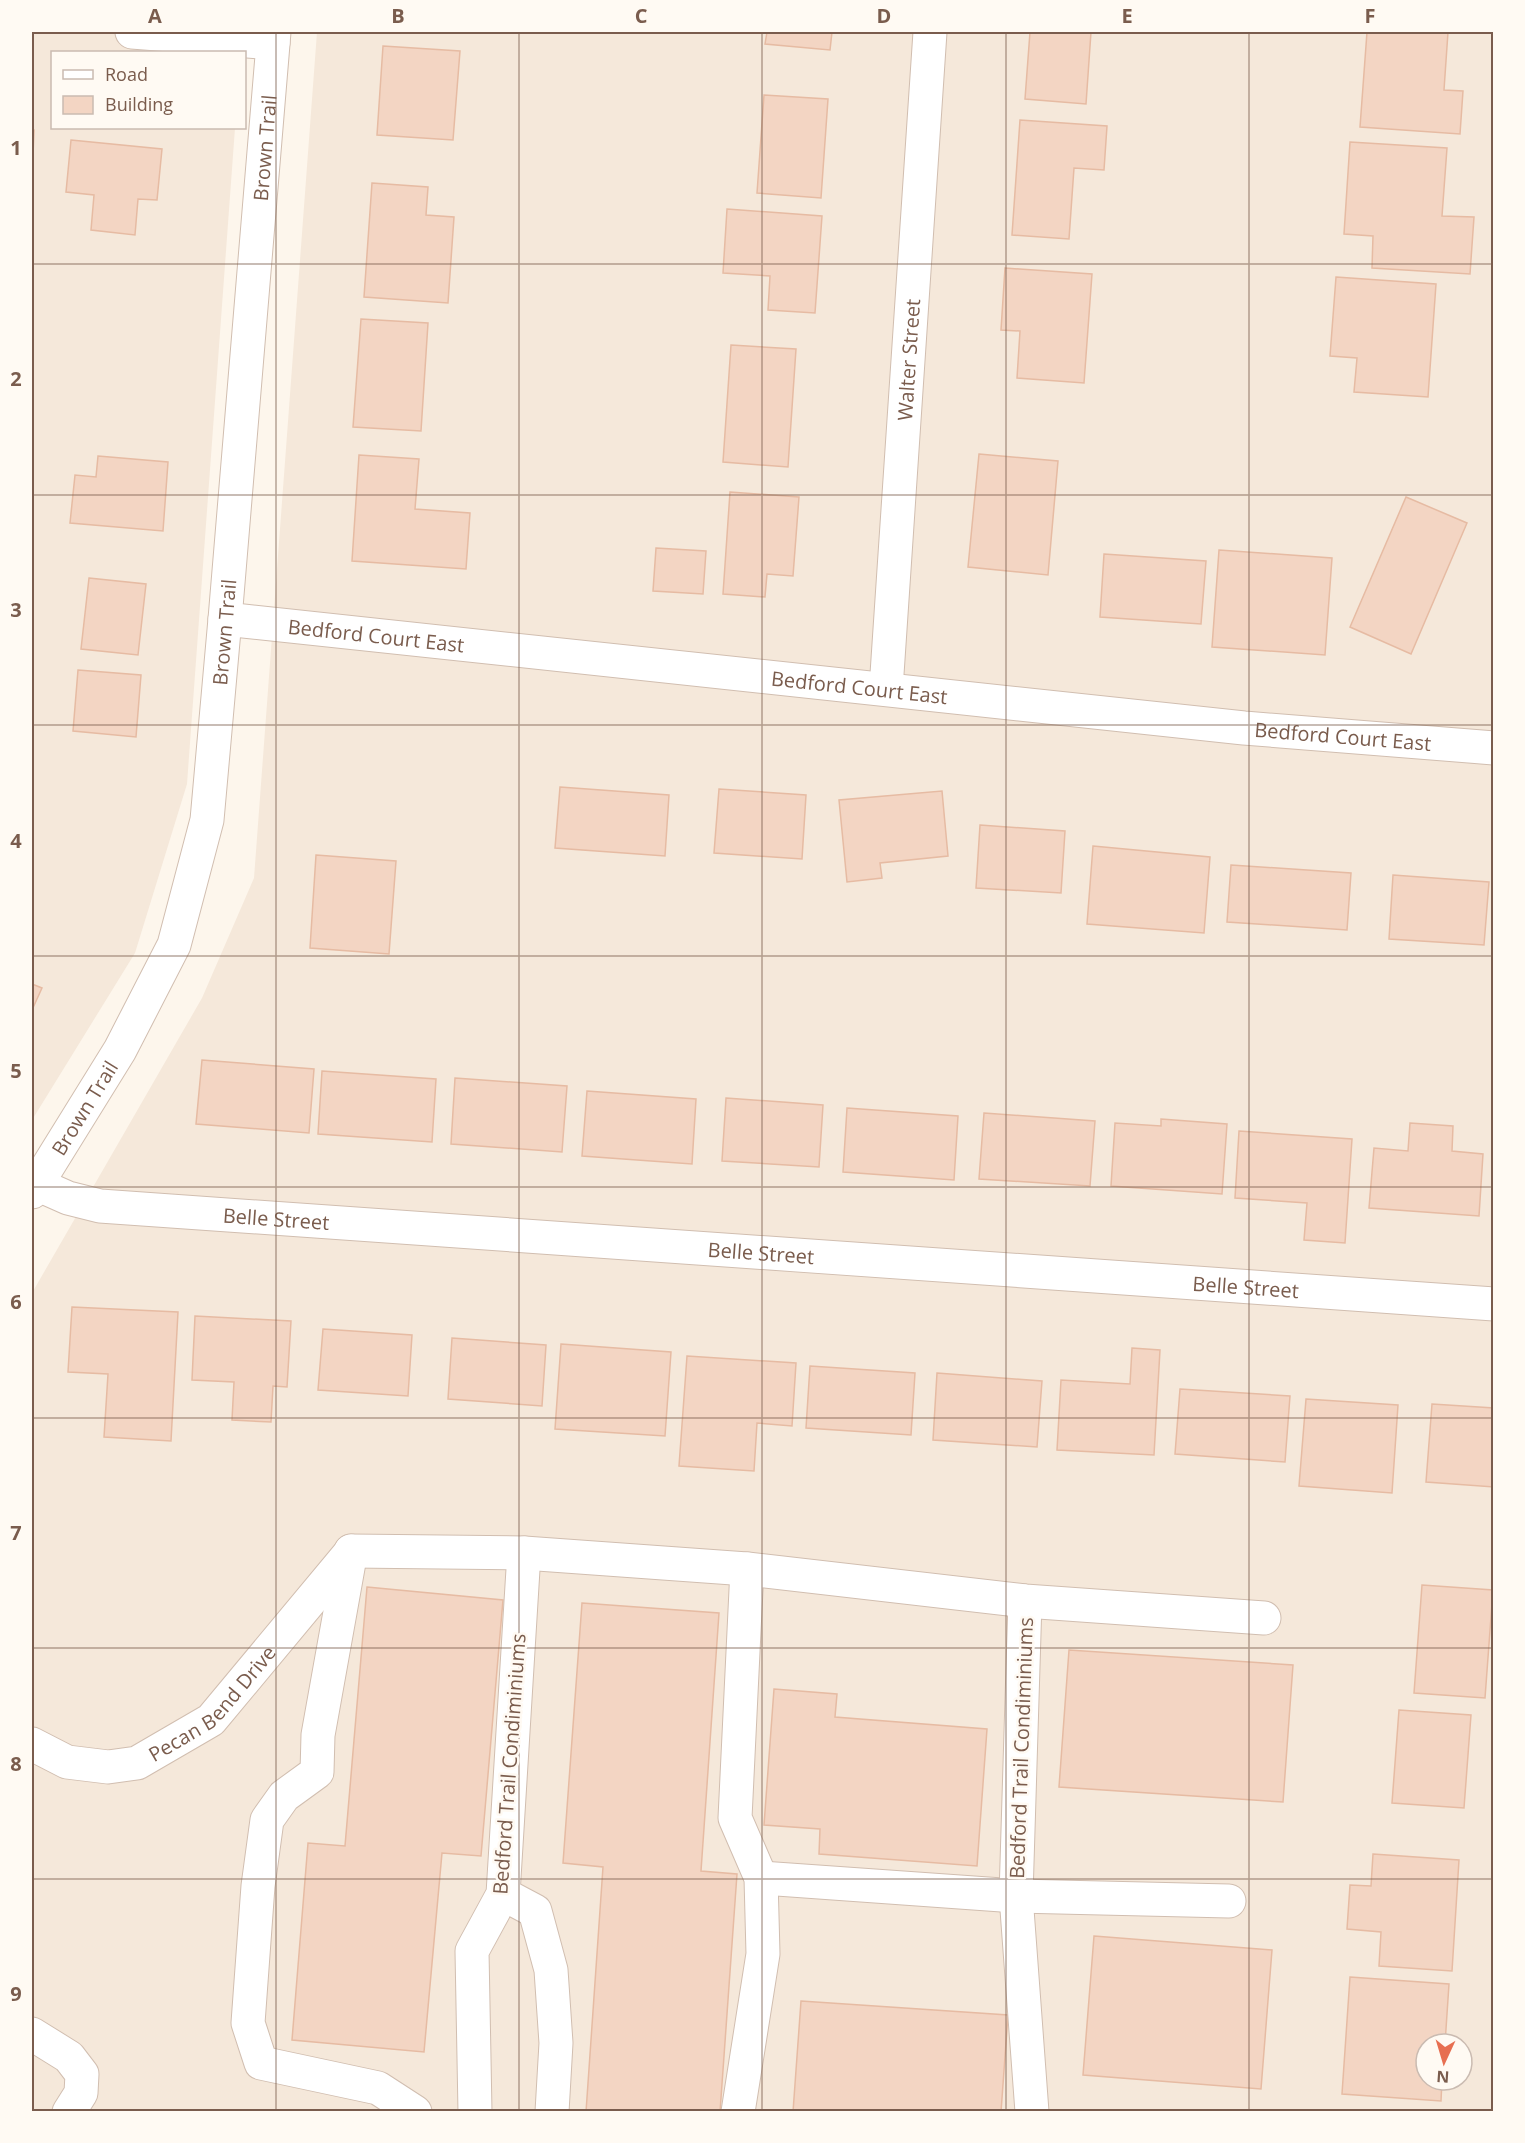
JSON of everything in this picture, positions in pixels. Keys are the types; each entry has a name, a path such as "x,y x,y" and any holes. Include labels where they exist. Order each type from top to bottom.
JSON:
{"street":[{"path":"132,32 273,37"},
{"name":"Walter Street","path":"886,689 930,32"},
{"name":"Brown Trail","path":"33,1186 120,1050 174,945 207,820 273,37"},
{"name":"Bedford Court East","path":"225,620 1244,728 1494,748"},
{"name":"Belle Street","path":"33,1186 100,1206 1494,1304"},
{"path":"351,1551 318,1735 317,1772 284,1796 267,1820 258,1886 248,2023 261,2063 415,2112"},
{"name":"Bedford Trail Condiminiums","path":"351,1551 524,1553 747,1569 1025,1600 1264,1618"},
{"name":"Pecan Bend Drive","path":"32,1744 67,1762 108,1767 137,1763 211,1720 351,1551"},
{"name":"Bedford Trail Condiminiums","path":"475,2112 472,1951 503,1894 524,1553"},
{"path":"738,2112 764,1954 760,1878 735,1818 747,1569"},
{"name":"Bedford Trail Condiminiums","path":"1025,1600 1016,1896 1032,2112"},
{"name":"Bedford Trail Condiminiums","path":"760,1878 1016,1896 1229,1901"},
{"path":"503,1894 535,1911 552,1970 556,2043 552,2112"},
{"path":"32,2034 69,2058 82,2074 81,2093 69,2112"}],"shaded area":[{"path":"32,32 242,32 240,51 51,51 51,129 235,129 187,784 135,953 32,1120"},
{"path":"317,32 1493,32 1493,2111 32,2112 32,1293 202,998 254,878"}],"building":[{"path":"767,32 832,32 830,50 765,44"},
{"path":"1030,32 1091,32 1086,104 1025,99"},
{"path":"1367,32 1448,32 1444,90 1463,91 1460,134 1360,127"},
{"path":"383,46 460,51 453,140 377,135"},
{"path":"764,95 828,99 821,198 757,193"},
{"path":"1020,120 1107,126 1104,170 1074,168 1069,239 1012,235"},
{"path":"32,129 34,130 32,180"},
{"path":"71,140 162,149 157,200 138,199 135,235 91,230 94,195 66,192"},
{"path":"1350,142 1447,148 1442,216 1474,217 1470,274 1372,268 1373,236 1344,234"},
{"path":"372,183 428,187 426,215 454,217 448,303 364,297"},
{"path":"727,209 822,216 815,313 768,310 770,276 723,273"},
{"path":"1005,268 1092,274 1084,383 1017,378 1020,331 1001,330"},
{"path":"1336,277 1436,284 1428,397 1354,392 1357,358 1330,356"},
{"path":"361,319 428,323 421,431 353,427"},
{"path":"731,345 796,349 788,467 723,462"},
{"path":"979,454 1058,461 1048,575 968,567"},
{"path":"359,455 419,459 415,509 470,513 466,569 352,561"},
{"path":"98,456 168,462 163,531 70,523 75,475 96,477"},
{"path":"730,492 799,497 793,576 767,574 765,597 723,594"},
{"path":"1406,497 1467,523 1411,654 1350,627"},
{"path":"656,548 706,551 703,594 653,591"},
{"path":"1219,550 1332,558 1325,655 1212,647"},
{"path":"1104,554 1206,561 1201,624 1100,617"},
{"path":"89,578 146,584 138,655 81,649"},
{"path":"78,670 141,675 136,737 73,731"},
{"path":"560,787 669,795 665,856 555,848"},
{"path":"719,789 806,795 802,859 714,853"},
{"path":"942,791 948,856 880,863 882,878 847,882 839,800"},
{"path":"980,825 1065,831 1061,893 976,888"},
{"path":"1093,846 1210,857 1204,933 1087,924"},
{"path":"316,855 396,861 389,954 310,948"},
{"path":"1231,865 1351,873 1347,930 1227,922"},
{"path":"1393,875 1489,882 1484,945 1389,939"},
{"path":"32,984 42,988 32,1010"},
{"path":"202,1060 314,1069 309,1133 196,1124"},
{"path":"322,1071 436,1079 432,1142 318,1134"},
{"path":"455,1078 567,1086 562,1152 451,1144"},
{"path":"587,1091 696,1099 692,1164 582,1156"},
{"path":"726,1098 823,1105 819,1167 722,1161"},
{"path":"847,1108 958,1116 954,1180 843,1172"},
{"path":"984,1113 1095,1121 1090,1186 979,1179"},
{"path":"1161,1119 1227,1124 1222,1194 1111,1186 1115,1123 1161,1126"},
{"path":"1410,1123 1453,1126 1452,1151 1483,1154 1479,1216 1369,1208 1374,1148 1408,1151"},
{"path":"1239,1131 1352,1139 1345,1243 1304,1240 1307,1203 1235,1198"},
{"path":"72,1307 178,1312 171,1441 104,1437 108,1374 68,1372"},
{"path":"195,1316 291,1321 287,1387 273,1386 271,1422 232,1420 234,1382 192,1380"},
{"path":"323,1329 412,1335 408,1396 318,1390"},
{"path":"452,1338 546,1345 542,1406 448,1399"},
{"path":"561,1344 671,1352 665,1436 555,1429"},
{"path":"1132,1348 1160,1350 1154,1455 1057,1450 1061,1380 1130,1384"},
{"path":"687,1356 796,1363 792,1426 757,1423 754,1471 679,1466"},
{"path":"810,1366 915,1373 911,1435 806,1428"},
{"path":"937,1373 1042,1381 1037,1447 933,1440"},
{"path":"1180,1389 1290,1396 1285,1462 1175,1454"},
{"path":"1306,1399 1398,1405 1392,1493 1299,1486"},
{"path":"1432,1404 1494,1408 1494,1487 1426,1482"},
{"path":"1422,1585 1493,1590 1485,1698 1414,1693"},
{"path":"367,1587 503,1600 481,1856 442,1853 424,2052 292,2040 308,1843 345,1846"},
{"path":"582,1603 719,1613 701,1871 737,1874 720,2112 586,2112 603,1867 563,1863"},
{"path":"1069,1650 1293,1665 1283,1802 1059,1787"},
{"path":"774,1689 837,1694 835,1717 987,1729 977,1866 819,1854 820,1829 764,1825"},
{"path":"1399,1710 1471,1715 1464,1808 1392,1803"},
{"path":"1373,1854 1459,1860 1452,1971 1379,1966 1381,1932 1347,1929 1350,1885 1371,1886"},
{"path":"1094,1936 1272,1950 1261,2089 1083,2075"},
{"path":"1350,1977 1449,1984 1446,2032 1414,2032 1414,2092 1441,2092 1441,2101 1342,2094"},
{"path":"801,2001 1008,2015 1001,2112 793,2112"}]}
